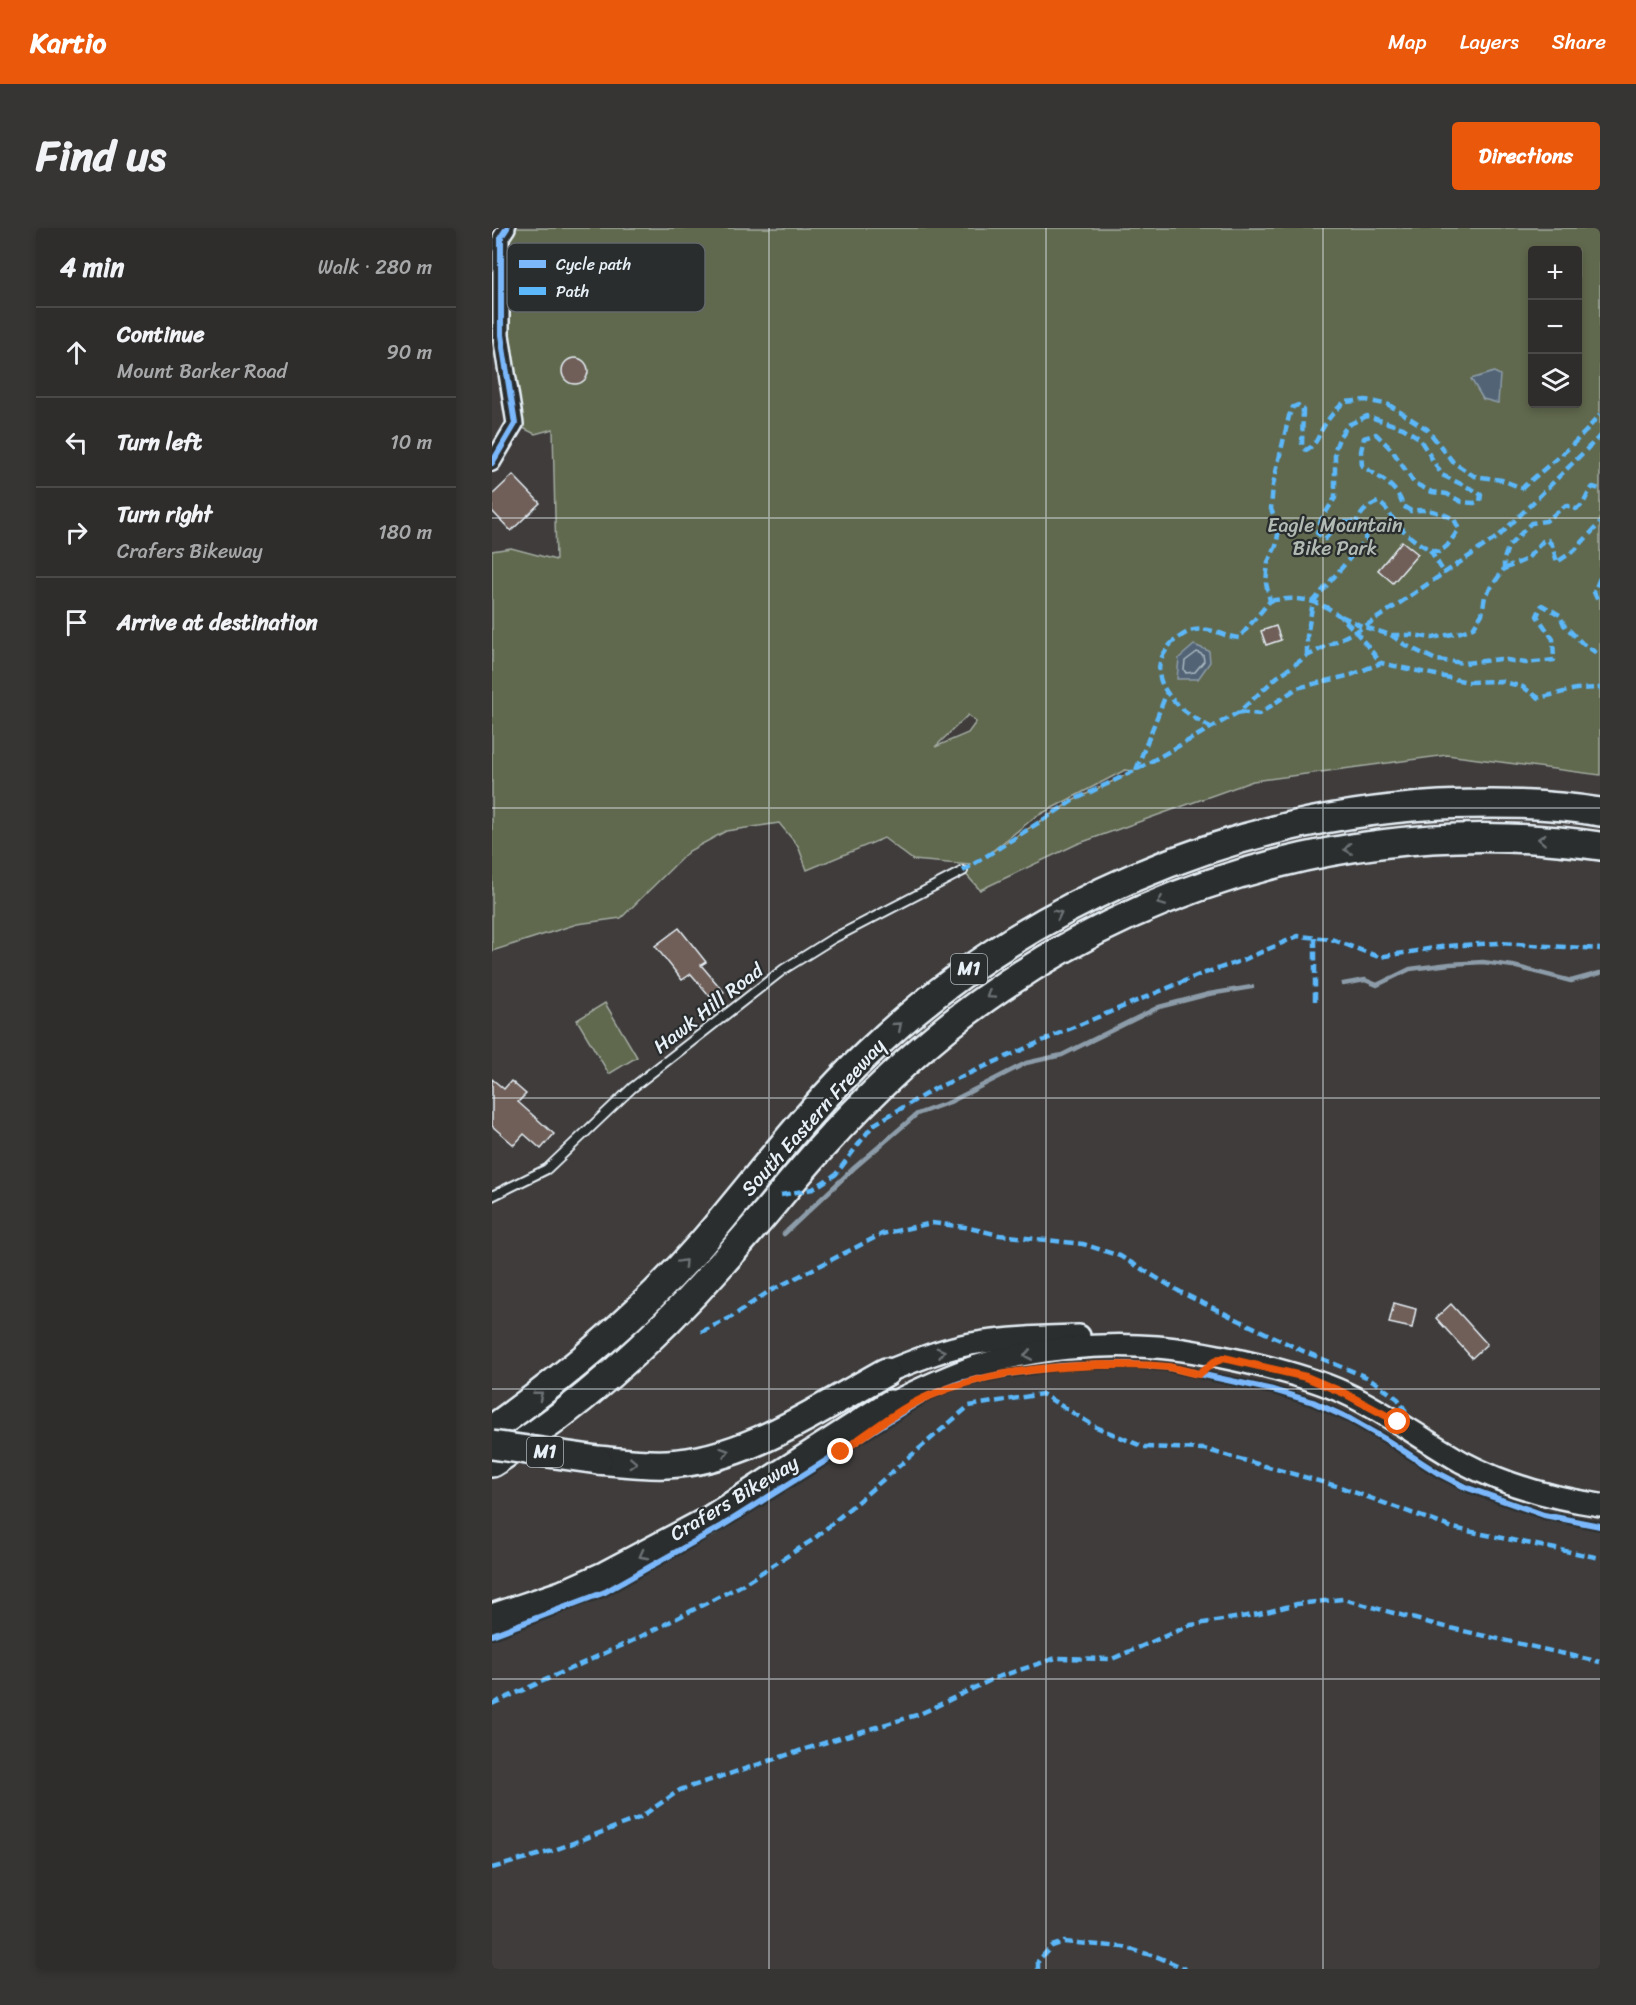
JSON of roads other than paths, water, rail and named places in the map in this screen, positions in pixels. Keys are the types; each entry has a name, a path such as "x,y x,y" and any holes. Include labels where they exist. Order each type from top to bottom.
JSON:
{"highway":[{"name":"South Eastern Freeway","path":"492,1429 538,1396 597,1348 650,1299 701,1244 796,1130 867,1053 922,1005 981,960 1045,921 1113,886 1183,857 1255,834 1328,817 1403,807 1479,803 1505,803 1600,812"},
{"name":"South Eastern Freeway","path":"492,1463 568,1408 616,1369 671,1318 723,1263 818,1151 925,1045 986,998 1048,957 1115,921 1184,892 1256,868 1329,851 1406,840 1480,836 1562,840 1600,846"},
{"name":"M1","path":"492,1445 598,1460 668,1464 704,1458 749,1444 774,1433 886,1372"},
{"path":"492,1617 570,1591 606,1575 708,1521 890,1404"}],"main road":[{"path":"886,1372 924,1357 969,1345 1025,1337 1117,1335 1212,1347 1256,1358 1289,1363 1330,1377 1368,1396 1460,1452 1494,1468 1528,1482 1600,1496"},
{"path":"890,1404 942,1379 1003,1359 1066,1348 1157,1347 1242,1361 1306,1377 1371,1407 1488,1474 1533,1491 1572,1501 1600,1505"}],"street":[{"path":"492,463 515,424 501,335 501,237 507,228"}],"lane":[{"name":"Hawk Hill Road","path":"492,1196 547,1169 632,1088 784,969 832,939 963,871"}],"water":[{"path":"1494,372 1500,375 1498,403 1483,399 1471,379"},
{"path":"1194,645 1209,651 1210,662 1198,679 1177,679 1179,658"}],"waterway":[{"path":"1343,984 1365,980 1377,985 1410,969 1483,962 1513,966 1571,981 1600,973"},
{"path":"784,1234 854,1168 917,1114 950,1102 1026,1063 1062,1055 1159,1007 1209,994 1252,987"}],"park label":[{"name":"Eagle Mountain Bike Park","path":"1335,536"}]}
